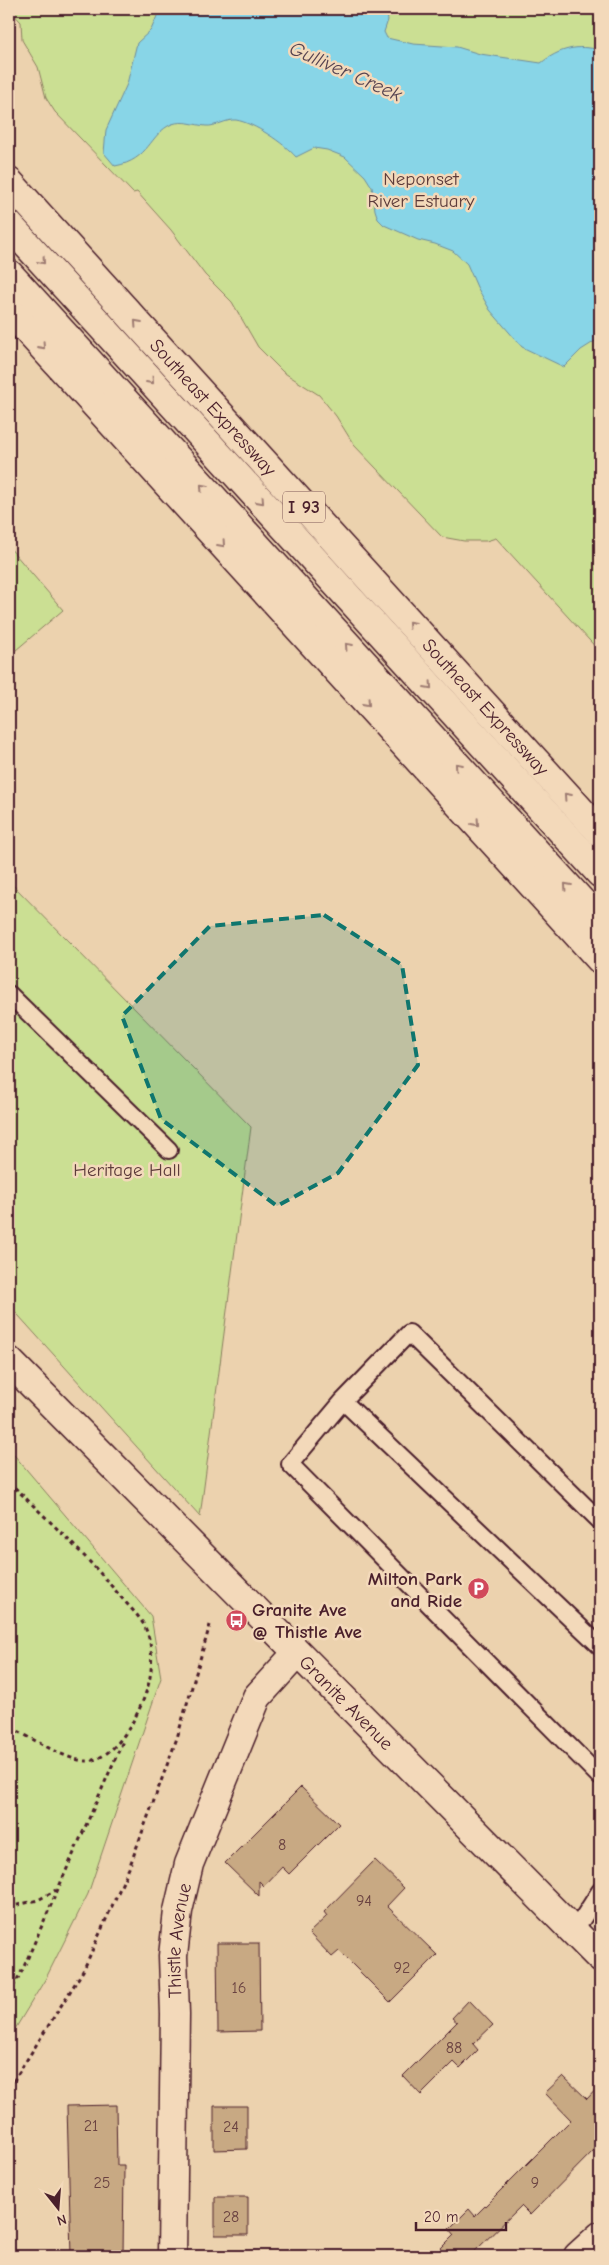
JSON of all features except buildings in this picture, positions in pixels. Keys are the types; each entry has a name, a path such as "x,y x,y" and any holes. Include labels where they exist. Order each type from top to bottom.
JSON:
{"main road":[{"name":"Southeast Expressway","path":"9,182 600,832"},
{"name":"I 93","path":"9,225 600,874"},
{"path":"9,274 600,922"},
{"path":"9,310 600,959"},
{"name":"Granite Avenue","path":"9,1361 574,1932 599,1955"},
{"name":"Thistle Avenue","path":"172,2256 175,2014 173,1956 178,1911 189,1864 257,1697 297,1653"},
{"path":"578,2256 600,2236"}],"lane":[{"path":"9,994 169,1150"},
{"path":"600,1520 409,1333 343,1401 290,1464 600,1777"},
{"path":"343,1401 600,1646"},
{"path":"574,1932 600,1891"}],"path":[{"path":"9,1482 96,1567 143,1624 151,1652 150,1677 146,1691 22,1970 9,1994"},
{"path":"9,2088 83,1971 129,1868 177,1738 210,1625"},
{"path":"9,1726 78,1761 97,1759 115,1747 125,1736"},
{"path":"9,1906 38,1900 57,1890"}],"highlighted area":[{"path":"324,915 402,965 418,1065 338,1173 277,1206 161,1119 122,1016 210,926"}],"green space":[{"name":"Neponset River Estuary","path":"9,9 600,9 600,652 496,538 486,541 464,541 442,537 354,445 336,416 319,395 283,372 258,347 232,302 205,275 171,230 137,192 133,193 55,112 46,98 38,67 22,40 21,22"},
{"path":"9,547 63,610 9,656"},
{"name":"Heritage Hall","path":"9,881 251,1127 200,1517 9,1305"},
{"path":"9,1449 151,1616 161,1678 88,1894 46,1978 9,2039"}],"water":[{"name":"Gulliver Creek","path":"160,9 386,9 388,20 384,32 387,38 413,44 457,47 480,54 541,63 555,54 569,49 592,48 600,50 600,338 581,350 564,367 522,347 490,310 467,264 453,251 418,240 384,225 378,219 372,187 365,176 345,157 327,150 314,148 296,157 268,134 243,122 236,120 206,126 181,122 164,128 142,153 135,158 127,163 115,166 104,153 106,130 127,84 137,43 151,30"}],"place":[{"name":"Milton Park and Ride","path":"478,1589"},
{"name":"Granite Ave @ Thistle Ave","path":"236,1620"}]}
